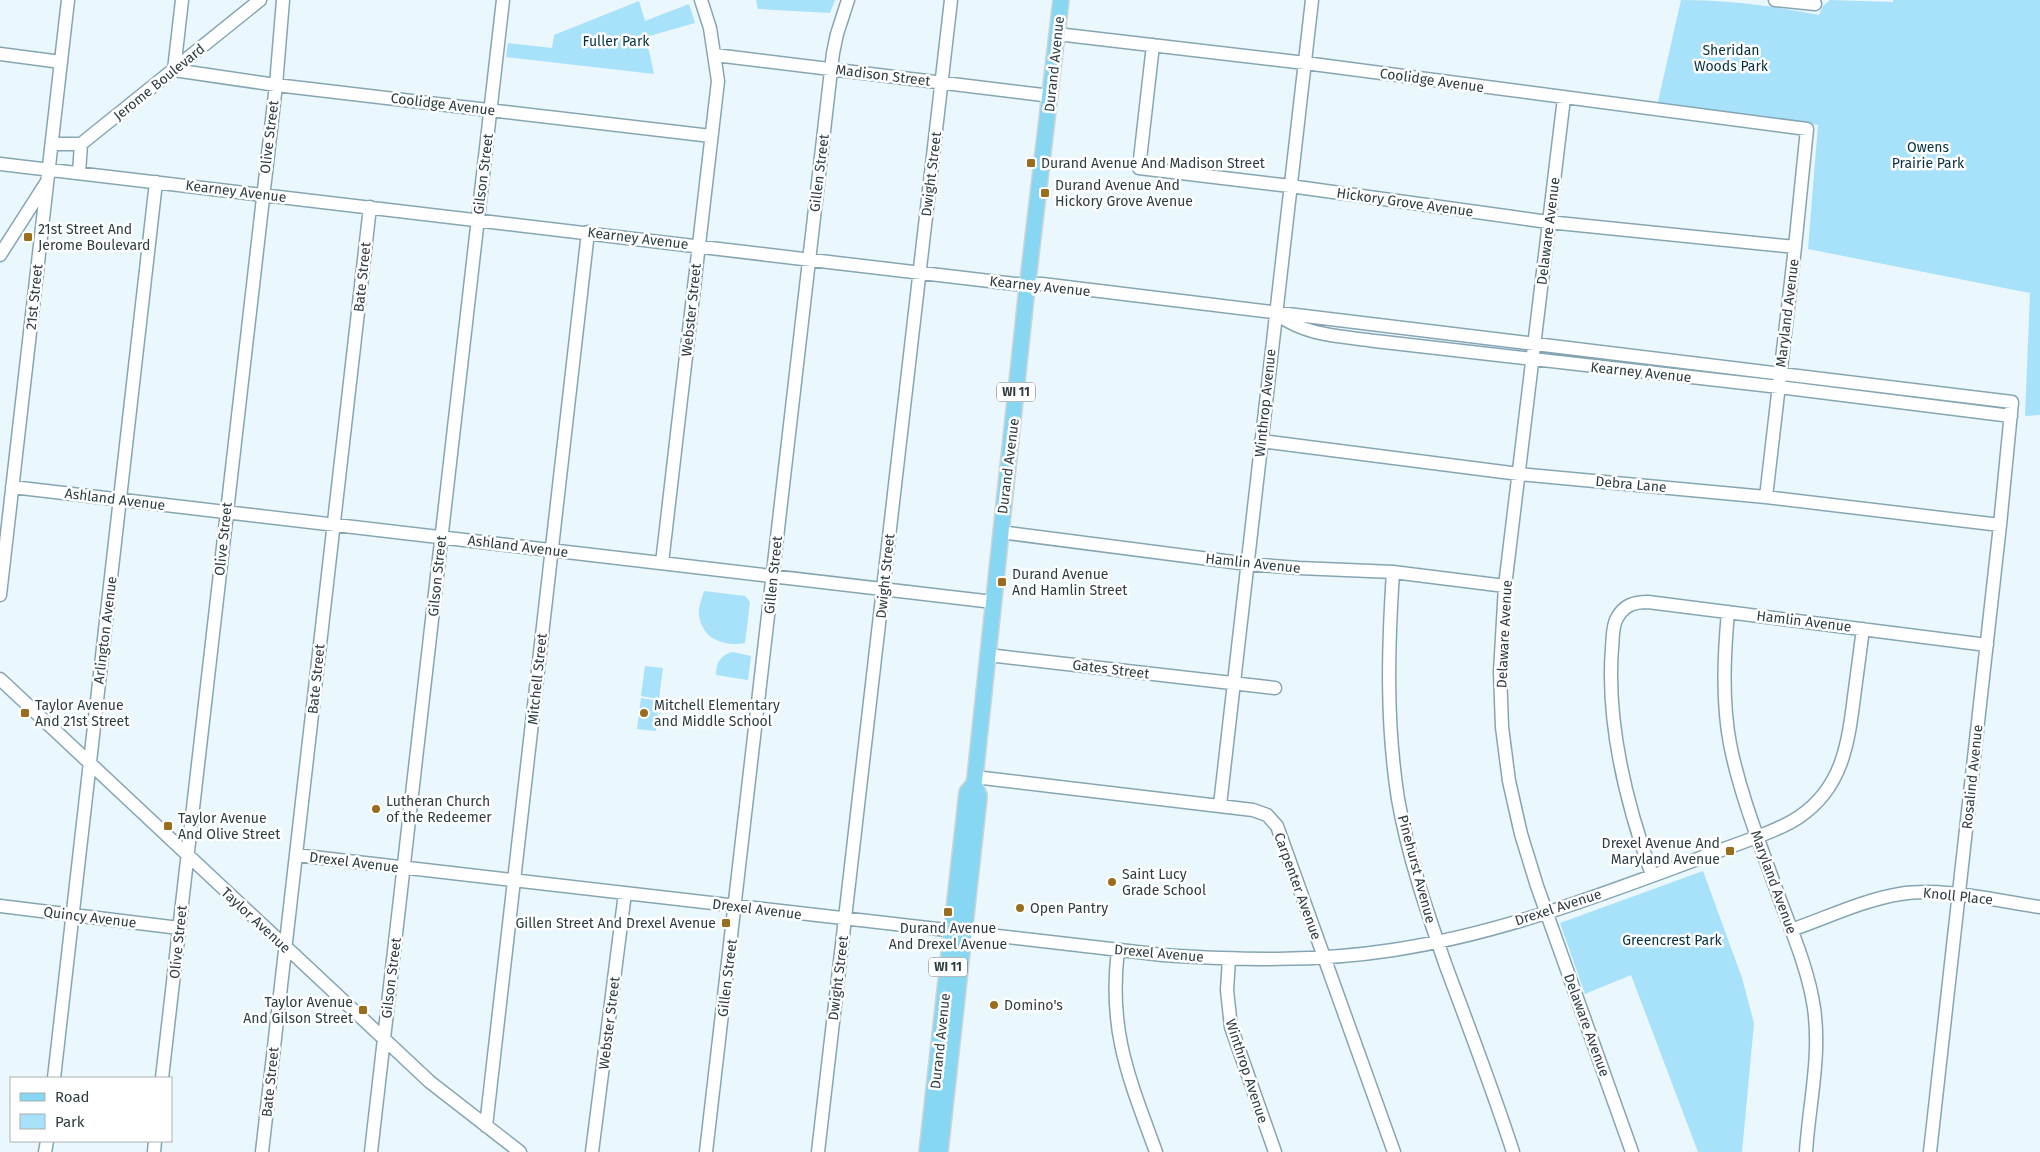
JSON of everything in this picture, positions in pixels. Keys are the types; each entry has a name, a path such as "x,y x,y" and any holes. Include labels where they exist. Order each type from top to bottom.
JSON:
{"main road":[{"name":"Durand Avenue","path":"927,1152 979,795 974,780 1000,532 1061,0"},
{"name":"Durand Avenue","path":"940,1152 958,932"}],"street":[{"name":"21st Street","path":"0,595 68,0"},
{"path":"174,70 182,0"},
{"name":"Jerome Boulevard","path":"81,144 260,0"},
{"name":"Olive Street","path":"162,1077 276,85 283,0"},
{"name":"Gilson Street","path":"370,1152 503,0"},
{"name":"Webster Street","path":"662,563 718,81 715,55 701,0"},
{"name":"Gillen Street","path":"706,1152 832,69 837,34 848,0"},
{"name":"Dwight Street","path":"818,1152 951,0"},
{"name":"Winthrop Avenue","path":"1220,806 1312,0"},
{"path":"1775,0 1815,4"},
{"name":"Coolidge Avenue","path":"1057,34 1305,63 1806,129"},
{"name":"Hickory Grove Avenue","path":"1154,45 1139,168 1290,186 1548,222 1795,246"},
{"path":"0,54 61,62"},
{"name":"Madison Street","path":"715,55 1050,96"},
{"name":"Coolidge Avenue","path":"174,70 276,85 712,136"},
{"name":"Delaware Avenue","path":"1564,98 1505,586 1500,672 1502,727 1509,781 1521,834 1546,912 1632,1152"},
{"name":"Maryland Avenue","path":"1766,497 1795,246 1806,129"},
{"path":"52,144 81,144 79,173"},
{"name":"Kearney Avenue","path":"0,164 48,175 79,173 919,271 1014,284 1042,284 2012,402"},
{"path":"0,255 48,175"},
{"name":"Arlington Avenue","path":"54,1077 156,182"},
{"name":"Bate Street","path":"262,1152 370,207"},
{"name":"Mitchell Street","path":"486,1126 588,232"},
{"name":"Kearney Avenue","path":"1276,313 1288,322 1308,332 2011,416"},
{"name":"Rosalind Avenue","path":"1930,1152 1987,645 2012,402"},
{"name":"Debra Lane","path":"1261,441 1519,474 1766,497 2000,525"},
{"name":"Ashland Avenue","path":"12,487 993,602"},
{"name":"Hamlin Avenue","path":"1000,532 1248,564 1393,572 1505,586"},
{"name":"Pinehurst Avenue","path":"1393,572 1388,672 1390,736 1398,800 1412,863 1437,942 1513,1152"},
{"name":"Hamlin Avenue","path":"1652,875 1630,810 1620,767 1614,722 1612,654 1615,621 1623,610 1637,602 1648,602 1987,645"},
{"name":"Maryland Avenue","path":"1728,612 1724,673 1730,743 1737,777 1810,988 1816,1028 1816,1069 1806,1152"},
{"name":"Drexel Avenue","path":"296,855 1118,950 1229,959 1324,958 1393,950 1468,935 1546,912 1781,828 1807,811 1822,796 1836,776 1844,758 1862,629"},
{"name":"Gates Street","path":"988,655 1274,688"},
{"name":"Taylor Avenue","path":"0,679 430,1082 520,1152"},
{"name":"Carpenter Avenue","path":"974,780 1260,811 1272,820 1277,826 1394,1152"},
{"name":"Knoll Place","path":"1791,930 1888,896 1920,892 1959,895 2040,907"},
{"name":"Webster Street","path":"592,1152 625,893"},
{"name":"Quincy Avenue","path":"0,906 179,928"},
{"path":"1118,950 1115,992 1118,1036 1127,1073 1156,1152"},
{"name":"Winthrop Avenue","path":"1229,959 1226,990 1231,1027 1275,1152"}],"green space":[{"path":"756,0 835,0 830,13 758,9"},
{"name":"Owens Prairie Park","path":"1681,0 1751,4 1819,15 1823,6 1830,0 1893,2 1893,0 2040,0 2040,415 2025,416 2030,293 1808,249 1818,125 1657,106"},
{"name":"Fuller Park","path":"639,1 645,21 689,4 695,23 646,37 654,74 506,57 508,43 552,48 554,35"},
{"path":"704,591 745,596 750,602 745,643 729,644 715,640 704,630 699,612"},
{"path":"733,652 751,656 748,680 716,675 717,667 722,657"},
{"path":"645,666 663,668 659,699 641,696"},
{"path":"641,698 659,701 656,731 637,729"},
{"name":"Greencrest Park","path":"1703,871 1742,978 1754,1023 1742,1152 1698,1152 1631,975 1585,994 1560,923"}],"place":[{"name":"Durand Avenue And Madison Street","path":"1031,163"},
{"name":"Durand Avenue And Hickory Grove Avenue","path":"1045,193"},
{"name":"21st Street And Jerome Boulevard","path":"28,237"},
{"name":"Durand Avenue And Hamlin Street","path":"1002,582"},
{"name":"Taylor Avenue And 21st Street","path":"25,713"},
{"name":"Mitchell Elementary and Middle School","path":"644,713"},
{"name":"Lutheran Church of the Redeemer","path":"376,809"},
{"name":"Taylor Avenue And Olive Street","path":"168,826"},
{"name":"Drexel Avenue And Maryland Avenue","path":"1730,851"},
{"name":"Saint Lucy Grade School","path":"1112,882"},
{"name":"Open Pantry","path":"1020,908"},
{"name":"Durand Avenue And Drexel Avenue","path":"948,912"},
{"name":"Gillen Street And Drexel Avenue","path":"726,923"},
{"name":"Domino's","path":"994,1005"},
{"name":"Taylor Avenue And Gilson Street","path":"363,1010"}],"park label":[{"name":"Sheridan Woods Park","path":"1731,58"}]}
